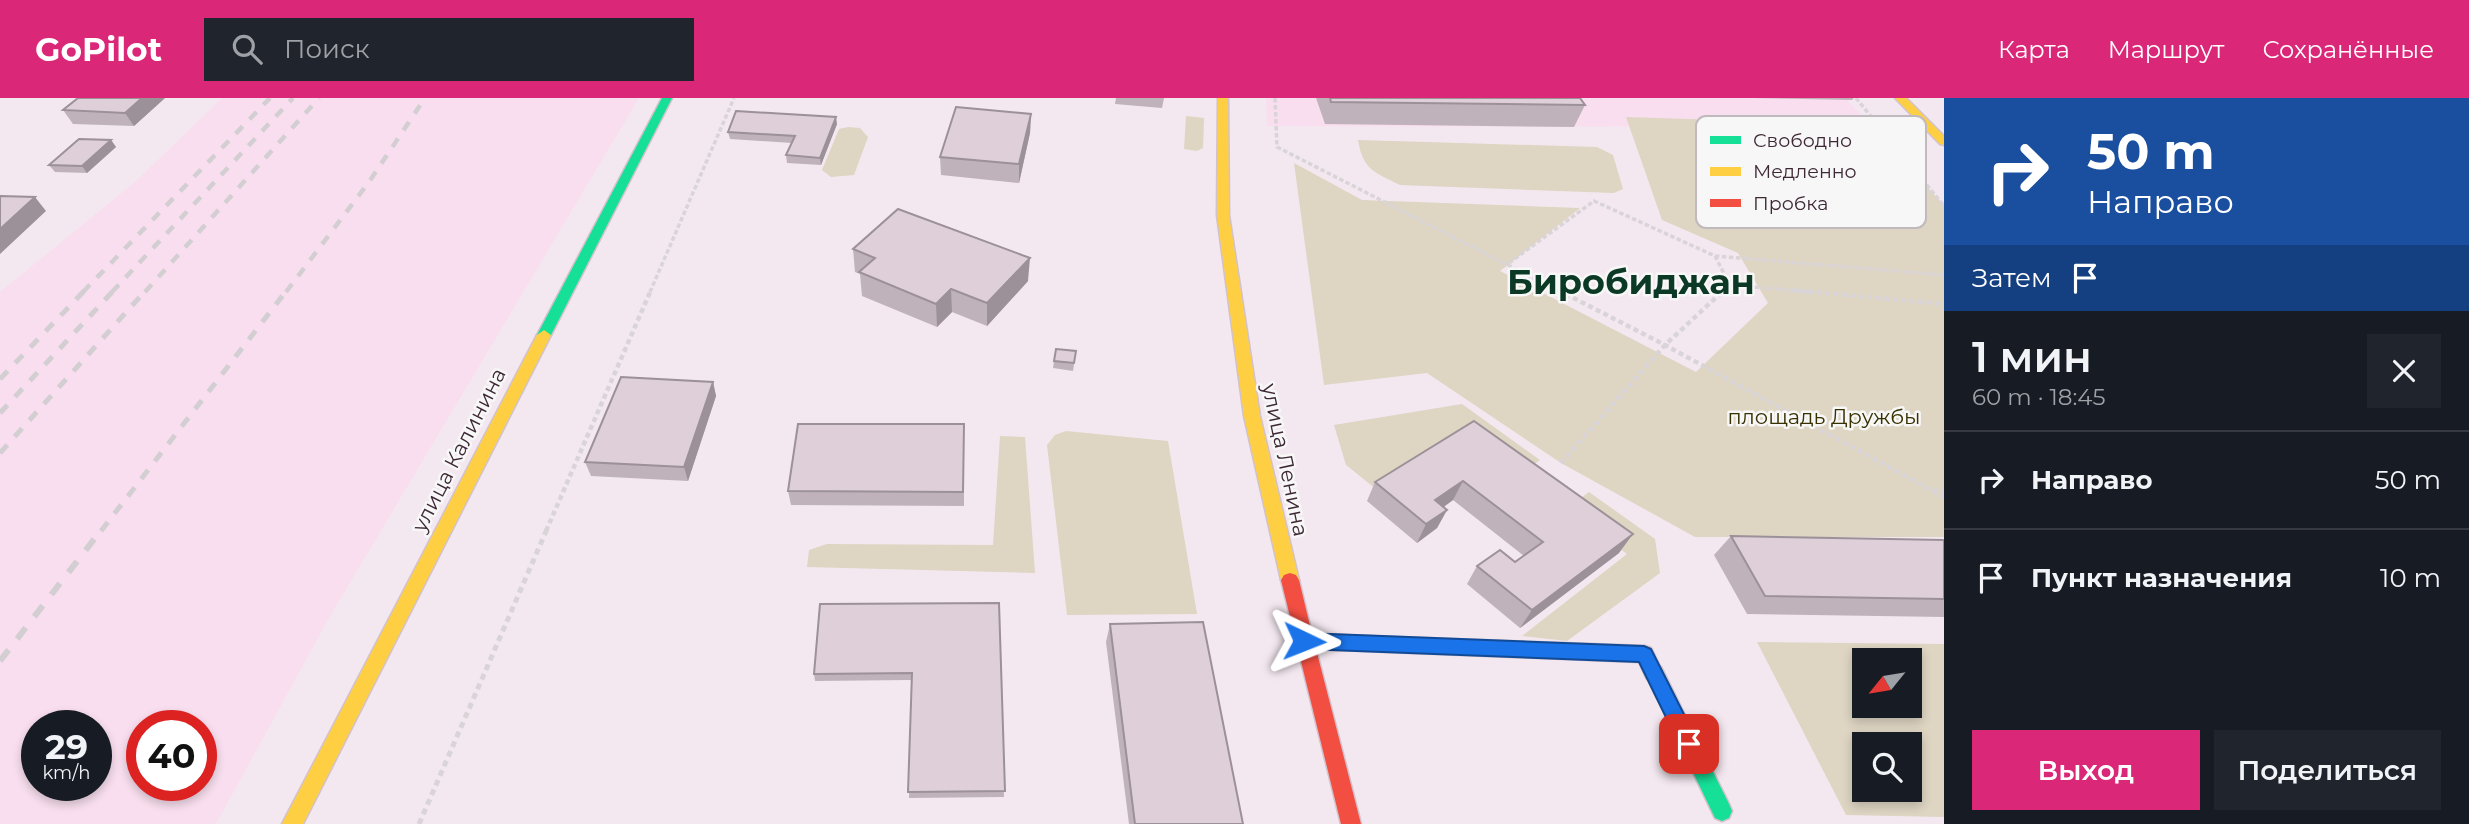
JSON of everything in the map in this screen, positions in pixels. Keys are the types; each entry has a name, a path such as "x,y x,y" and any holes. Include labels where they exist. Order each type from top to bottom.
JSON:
{"street":[{"name":"улица Калинина","path":"292,824 399,612 667,98"},
{"name":"улица Ленина","path":"1223,98 1223,215 1252,416 1304,641 1351,824"},
{"path":"1900,98 1918,116"},
{"path":"1926,124 1944,142"},
{"path":"1304,641 1644,654 1722,811"}],"path":[{"path":"419,824 734,98"},
{"path":"1275,98 1277,147 1665,345 1944,497"},
{"path":"1856,98 1871,116"},
{"path":"1926,184 1944,206"},
{"path":"1509,264 1594,201 1715,256 1944,275"},
{"path":"1715,256 1730,285"},
{"path":"1560,463 1665,345 1730,285 1944,304"},
{"path":"1933,490 1944,490"}],"shaded area":[{"path":"222,98 639,98 329,618 216,824 0,824 0,292 135,182"},
{"path":"1266,98 1845,98 1862,116 1696,116 1696,127 1267,126"}],"green space":[{"path":"1186,116 1204,118 1203,148 1197,151 1184,149"},
{"name":"площадь Дружбы","path":"1626,117 1696,119 1696,228 1926,228 1926,186 1944,205 1944,537 1695,537 1561,463 1427,373 1324,385 1294,163 1362,200 1580,208 1500,271 1696,372 1768,303 1738,253 1662,220"},
{"path":"860,128 868,137 854,175 831,177 822,170 839,129"},
{"path":"1358,140 1597,147 1613,155 1623,189 1614,193 1400,185 1371,169 1363,158"},
{"path":"1462,404 1540,460 1519,475 1376,489 1346,465 1334,425"},
{"path":"1066,431 1168,441 1197,614 1067,615 1047,445 1055,435"},
{"path":"1000,436 1025,437 1035,573 807,567 809,550 827,544 993,545"},
{"path":"1589,492 1655,539 1660,573 1567,641 1522,636 1627,554 1566,509"},
{"path":"1757,642 1944,644 1944,817 1846,815"}],"building":[{"path":"78,98 142,98 125,113 63,110"},
{"path":"1330,98 1580,98 1585,105 1331,102"},
{"path":"956,107 1031,114 1019,164 940,157"},
{"path":"736,111 836,117 820,158 786,155 795,136 728,132"},
{"path":"79,139 111,140 82,166 49,165"},
{"path":"0,196 35,197 0,229"},
{"path":"898,209 1030,258 987,303 951,289 936,304 859,272 875,258 853,249"},
{"path":"1056,349 1076,351 1074,363 1054,361"},
{"path":"621,377 713,382 684,467 585,462"},
{"path":"1474,421 1633,534 1532,610 1477,566 1500,550 1515,562 1543,542 1463,481 1435,500 1447,510 1426,524 1375,482"},
{"path":"798,424 964,424 963,492 788,491"},
{"path":"1731,536 1944,540 1944,599 1765,596"},
{"path":"999,603 1005,791 908,792 912,673 814,674 820,604"},
{"path":"1203,622 1243,824 1135,824 1110,624"}],"railway":[{"path":"83,292 270,98"},
{"path":"112,292 293,98"},
{"path":"145,292 319,98"},
{"path":"286,292 369,182 425,98"},
{"path":"0,379 85,290"},
{"path":"0,413 114,290"},
{"path":"0,453 146,290"},
{"path":"101,531 287,290"},
{"path":"0,661 102,529"}],"traffic: fast":[{"path":"544,335 667,98"},
{"path":"1654,673 1722,811"}],"traffic: slow":[{"path":"1223,98 1223,215 1252,416 1290,580"},
{"path":"1900,98 1918,116"},
{"path":"1926,124 1944,142"},
{"path":"292,824 544,335"}],"traffic: jam":[{"path":"1290,580 1351,824"},
{"path":"1304,641 1645,654 1654,673"}],"district":[{"name":"Биробиджан","path":"1631,282"}],"route":[{"path":"1304,641 1644,654 1689,744"}]}
